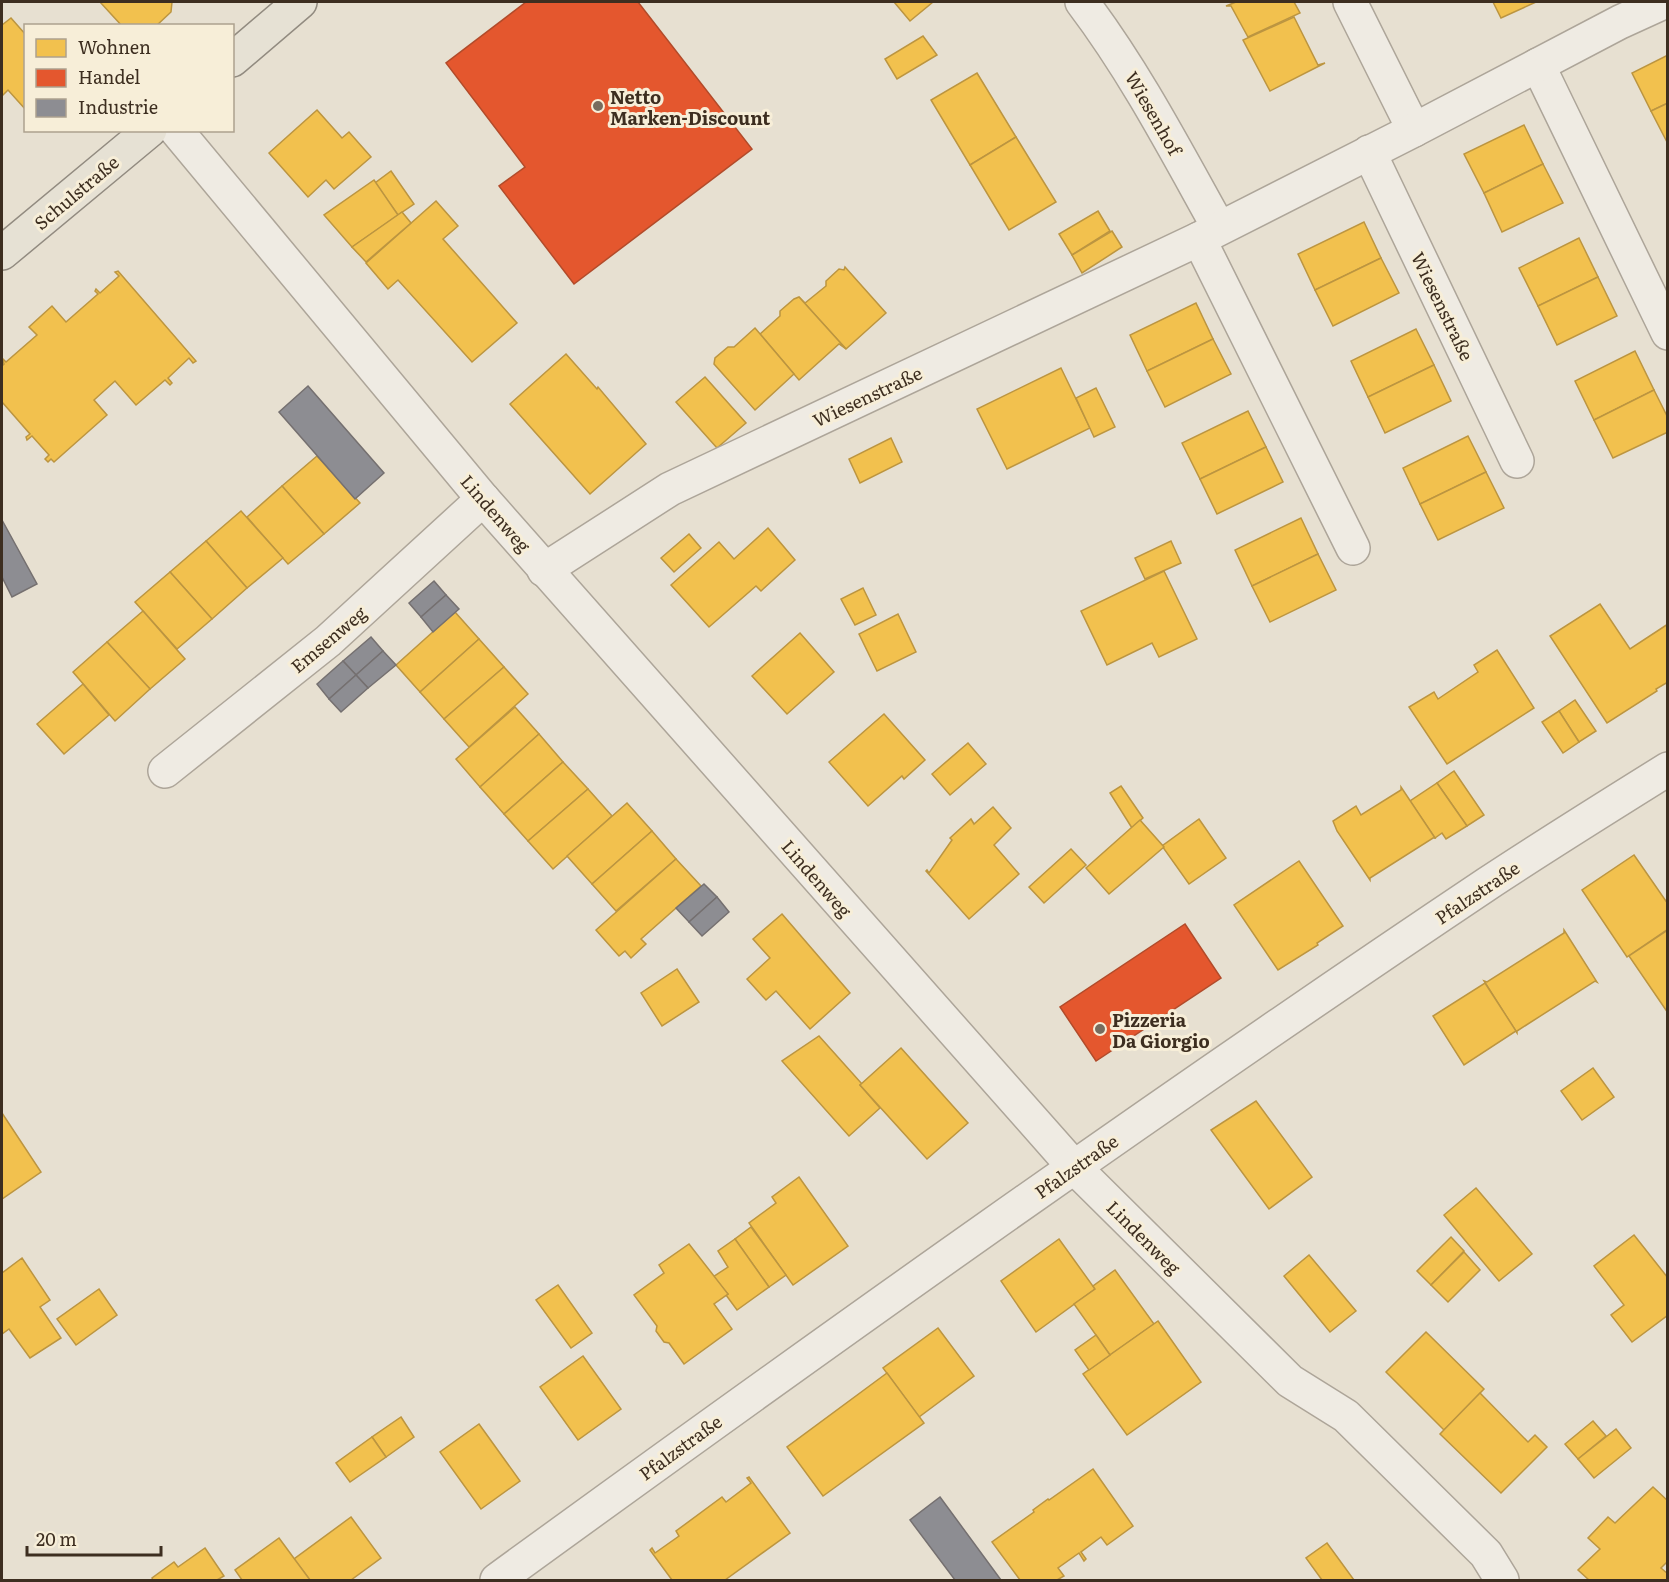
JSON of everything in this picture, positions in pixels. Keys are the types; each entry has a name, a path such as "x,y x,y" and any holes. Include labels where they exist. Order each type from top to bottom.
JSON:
{"main road":[{"path":"234,58 300,2"},
{"name":"Schulstraße","path":"2,254 148,132"}],"street":[{"name":"Wiesenhof","path":"1082,2 1145,94 1209,233"},
{"path":"1350,2 1414,130"},
{"name":"Wiesenstraße","path":"544,570 670,489 1209,233 1414,130 1538,65 1615,12 1664,2"},
{"path":"1538,65 1668,333"},
{"name":"Lindenweg","path":"178,132 483,500 1074,1167 1290,1381 1346,1416 1486,1554 1502,1581"},
{"name":"Wiesenstraße","path":"1369,152 1517,461"},
{"path":"1209,233 1353,548"},
{"name":"Emsenweg","path":"165,771 328,641 483,500"},
{"name":"Pfalzstraße","path":"497,1581 731,1409 1074,1167 1488,883 1668,769"}],"building: Wohnen":[{"path":"100,2 172,2 171,12 158,24 120,24"},
{"path":"894,2 933,2 910,21"},
{"path":"1236,2 1294,2 1300,13 1248,37 1231,6 1226,6"},
{"path":"1493,2 1536,2 1501,18"},
{"path":"1294,17 1318,65 1325,63 1270,91 1243,40"},
{"path":"11,18 24,33 24,108 8,90 2,96 2,25"},
{"path":"923,36 937,55 897,79 885,59"},
{"path":"1668,55 1668,103 1651,111 1632,73"},
{"path":"977,73 1016,137 970,165 931,100"},
{"path":"1668,103 1668,144 1651,111"},
{"path":"317,110 342,138 349,132 371,157 334,189 326,180 308,197 269,153"},
{"path":"1524,125 1543,164 1484,193 1464,154"},
{"path":"1016,137 1056,202 1009,230 970,165"},
{"path":"1543,164 1563,203 1502,232 1484,193"},
{"path":"391,171 414,204 398,215 375,183"},
{"path":"374,180 398,215 352,247 324,215"},
{"path":"436,201 458,226 443,239 517,323 472,362 398,280 388,289 366,263"},
{"path":"1098,211 1110,231 1072,255 1059,234"},
{"path":"402,212 411,223 366,262 352,247"},
{"path":"1364,222 1381,258 1315,290 1298,254"},
{"path":"1112,231 1122,247 1082,273 1072,255"},
{"path":"1579,238 1598,277 1538,306 1519,268"},
{"path":"1381,258 1399,293 1333,326 1315,290"},
{"path":"845,267 886,313 846,349 799,297 805,303 826,286 826,281 839,269 844,270"},
{"path":"118,271 196,361 193,363 189,358 168,378 172,383 170,385 165,380 136,405 115,381 94,400 107,415 54,462 51,459 48,462 45,459 49,455 32,436 27,440 26,437 30,434 2,402 2,366 4,364 2,358 6,362 37,335 29,327 52,306 66,322 98,294 96,289 100,293 119,276 115,272"},
{"path":"1598,277 1617,316 1557,345 1538,306"},
{"path":"799,297 846,349 839,344 799,380 760,334 780,316 780,311"},
{"path":"1196,303 1213,339 1147,371 1130,335"},
{"path":"755,328 794,374 755,410 714,364 715,358 728,347 734,347"},
{"path":"1416,329 1434,365 1368,397 1351,361"},
{"path":"1213,339 1231,374 1165,407 1147,371"},
{"path":"1635,351 1654,390 1594,420 1575,381"},
{"path":"566,354 597,389 598,387 646,444 590,494 510,404"},
{"path":"1434,365 1451,401 1385,433 1368,397"},
{"path":"1061,368 1090,428 1007,469 977,409"},
{"path":"705,377 746,423 717,448 676,402"},
{"path":"1096,388 1115,427 1094,437 1076,398"},
{"path":"1654,390 1668,418 1668,432 1613,458 1594,420"},
{"path":"1248,411 1266,447 1200,479 1182,443"},
{"path":"1468,436 1486,472 1420,504 1403,468"},
{"path":"891,438 902,462 860,483 849,459"},
{"path":"1266,447 1283,482 1217,514 1200,479"},
{"path":"317,456 360,503 324,534 282,486"},
{"path":"1486,472 1504,508 1438,540 1420,504"},
{"path":"282,486 324,534 288,564 247,517"},
{"path":"241,511 283,558 247,588 206,541"},
{"path":"1301,518 1318,554 1252,586 1235,550"},
{"path":"768,528 795,560 761,591 756,586 709,627 671,585 719,542 734,559"},
{"path":"689,534 701,548 674,572 661,558"},
{"path":"206,541 247,588 212,619 170,572"},
{"path":"1171,541 1181,563 1145,579 1135,558"},
{"path":"1318,554 1336,590 1270,622 1252,586"},
{"path":"1164,571 1197,639 1159,657 1152,643 1107,665 1081,611"},
{"path":"170,572 212,619 177,649 135,602"},
{"path":"863,588 876,615 855,625 841,599"},
{"path":"1600,604 1630,649 1668,624 1668,682 1607,723 1550,636"},
{"path":"143,611 185,659 150,689 107,642"},
{"path":"455,612 479,639 420,692 396,665"},
{"path":"898,614 916,652 877,671 859,634"},
{"path":"800,633 834,672 787,714 752,676"},
{"path":"479,639 504,667 444,719 420,692"},
{"path":"107,642 150,689 115,721 73,672"},
{"path":"1497,650 1534,708 1447,764 1409,707 1434,692 1438,699 1478,672 1474,665"},
{"path":"504,667 528,694 469,747 444,719"},
{"path":"83,684 109,715 64,754 37,724"},
{"path":"1575,700 1596,731 1579,742 1559,711"},
{"path":"515,707 539,734 480,787 456,759"},
{"path":"1559,711 1579,742 1563,753 1542,722"},
{"path":"884,714 925,760 904,779 902,776 868,806 829,762"},
{"path":"539,734 563,762 504,814 480,787"},
{"path":"968,743 986,764 950,795 932,774"},
{"path":"563,762 588,789 528,841 504,814"},
{"path":"1454,771 1484,815 1467,826 1437,783"},
{"path":"1437,783 1467,826 1446,839 1442,833 1435,838 1410,801"},
{"path":"1121,786 1143,818 1132,828 1110,793"},
{"path":"1401,787 1435,838 1370,880 1337,831 1333,821 1356,806 1361,815 1401,790"},
{"path":"588,789 612,816 553,869 528,841"},
{"path":"627,803 652,831 592,884 567,856"},
{"path":"993,807 1011,828 994,845 1019,874 969,919 926,871 929,873 952,840 950,838 971,819 974,824"},
{"path":"1199,819 1226,858 1189,884 1162,846"},
{"path":"1140,820 1164,847 1109,894 1086,868"},
{"path":"652,831 676,859 616,911 592,884"},
{"path":"1071,849 1086,865 1044,903 1029,887"},
{"path":"1634,855 1668,904 1668,929 1627,957 1582,890"},
{"path":"676,859 701,886 641,939 646,944 631,958 625,951 619,956 596,930"},
{"path":"1299,861 1343,926 1278,970 1234,905"},
{"path":"782,914 850,993 810,1029 776,991 766,1000 747,979 770,958 753,939"},
{"path":"1564,930 1597,982 1595,981 1517,1033 1484,981 1487,982 1564,933"},
{"path":"1668,930 1668,1013 1629,956"},
{"path":"677,969 699,1002 662,1026 641,993"},
{"path":"1485,983 1516,1031 1464,1065 1433,1016"},
{"path":"819,1036 880,1108 849,1136 782,1061"},
{"path":"901,1048 968,1123 927,1159 860,1085"},
{"path":"1593,1068 1614,1097 1582,1120 1561,1091"},
{"path":"1256,1101 1312,1177 1269,1209 1211,1130"},
{"path":"2,1113 41,1172 2,1199"},
{"path":"799,1177 848,1246 793,1285 749,1223 776,1203 772,1197"},
{"path":"1476,1188 1532,1254 1499,1281 1444,1215"},
{"path":"751,1227 786,1275 769,1287 735,1239"},
{"path":"1634,1235 1668,1278 1668,1315 1632,1342 1611,1315 1624,1305 1594,1266"},
{"path":"1451,1237 1464,1251 1431,1285 1417,1271"},
{"path":"735,1239 769,1287 737,1310 726,1295 728,1294 713,1277 728,1267 718,1251"},
{"path":"1059,1239 1095,1289 1036,1332 1001,1281"},
{"path":"689,1244 728,1294 714,1304 732,1329 684,1364 669,1343 664,1342 656,1331 657,1326 634,1295 664,1273 659,1265"},
{"path":"1464,1252 1480,1270 1448,1302 1431,1285"},
{"path":"1309,1255 1356,1311 1330,1332 1284,1276"},
{"path":"22,1258 50,1300 40,1307 61,1338 30,1358 9,1329 2,1334 2,1273"},
{"path":"1115,1270 1154,1324 1110,1355 1074,1304 1095,1289 1093,1286"},
{"path":"558,1285 592,1333 571,1348 536,1300"},
{"path":"99,1289 117,1315 76,1345 57,1319"},
{"path":"1158,1321 1201,1382 1127,1435 1083,1374"},
{"path":"938,1328 974,1376 919,1417 883,1368"},
{"path":"1426,1332 1484,1389 1444,1430 1386,1372"},
{"path":"1096,1335 1110,1355 1089,1370 1075,1350"},
{"path":"583,1356 621,1409 578,1440 540,1387"},
{"path":"887,1373 924,1423 823,1496 787,1447"},
{"path":"1480,1393 1528,1442 1535,1435 1547,1447 1501,1493 1440,1434"},
{"path":"401,1417 414,1437 386,1457 372,1437"},
{"path":"1593,1421 1606,1436 1578,1459 1565,1444"},
{"path":"479,1424 520,1481 481,1509 440,1452"},
{"path":"1616,1429 1631,1448 1594,1478 1578,1459"},
{"path":"372,1437 386,1457 350,1482 336,1463"},
{"path":"1093,1469 1133,1526 1107,1545 1101,1537 1081,1552 1086,1559 1084,1561 1079,1553 1058,1568 1064,1576 1057,1580 1020,1580 992,1542 1048,1499"},
{"path":"749,1477 790,1533 725,1580 672,1580 650,1550 652,1548 655,1553 679,1536 676,1531 722,1497 726,1502 751,1483 747,1478"},
{"path":"1653,1487 1668,1501 1668,1561 1661,1568 1668,1574 1668,1580 1589,1580 1578,1570 1600,1549 1588,1538 1608,1517 1615,1523"},
{"path":"351,1517 381,1558 351,1580 310,1580 294,1559"},
{"path":"279,1538 310,1580 242,1580 235,1570"},
{"path":"1327,1543 1354,1580 1322,1580 1306,1558"},
{"path":"205,1548 224,1576 217,1580 153,1580 152,1578 174,1562 178,1567"}],"building: Handel":[{"name":"Netto Marken-Discount","path":"526,2 638,2 752,149 574,284 499,186 525,167 446,63"},
{"path":"1185,924 1221,978 1096,1061 1060,1007"}],"building: Industrie":[{"path":"308,386 384,473 355,499 279,412"},
{"path":"2,520 37,584 12,597 2,577"},
{"path":"434,581 446,595 421,617 409,603"},
{"path":"446,595 459,609 433,632 421,617"},
{"path":"371,637 383,651 356,675 343,661"},
{"path":"383,651 396,665 368,688 356,675"},
{"path":"343,661 356,675 329,699 317,684"},
{"path":"356,675 368,688 341,712 329,699"},
{"path":"704,884 717,897 689,922 676,908"},
{"path":"717,897 729,912 702,936 689,922"},
{"path":"940,1497 1001,1580 955,1580 910,1520"}],"place":[{"name":"Netto Marken-Discount","path":"598,106"},
{"name":"Pizzeria Da Giorgio","path":"1100,1029"}]}
